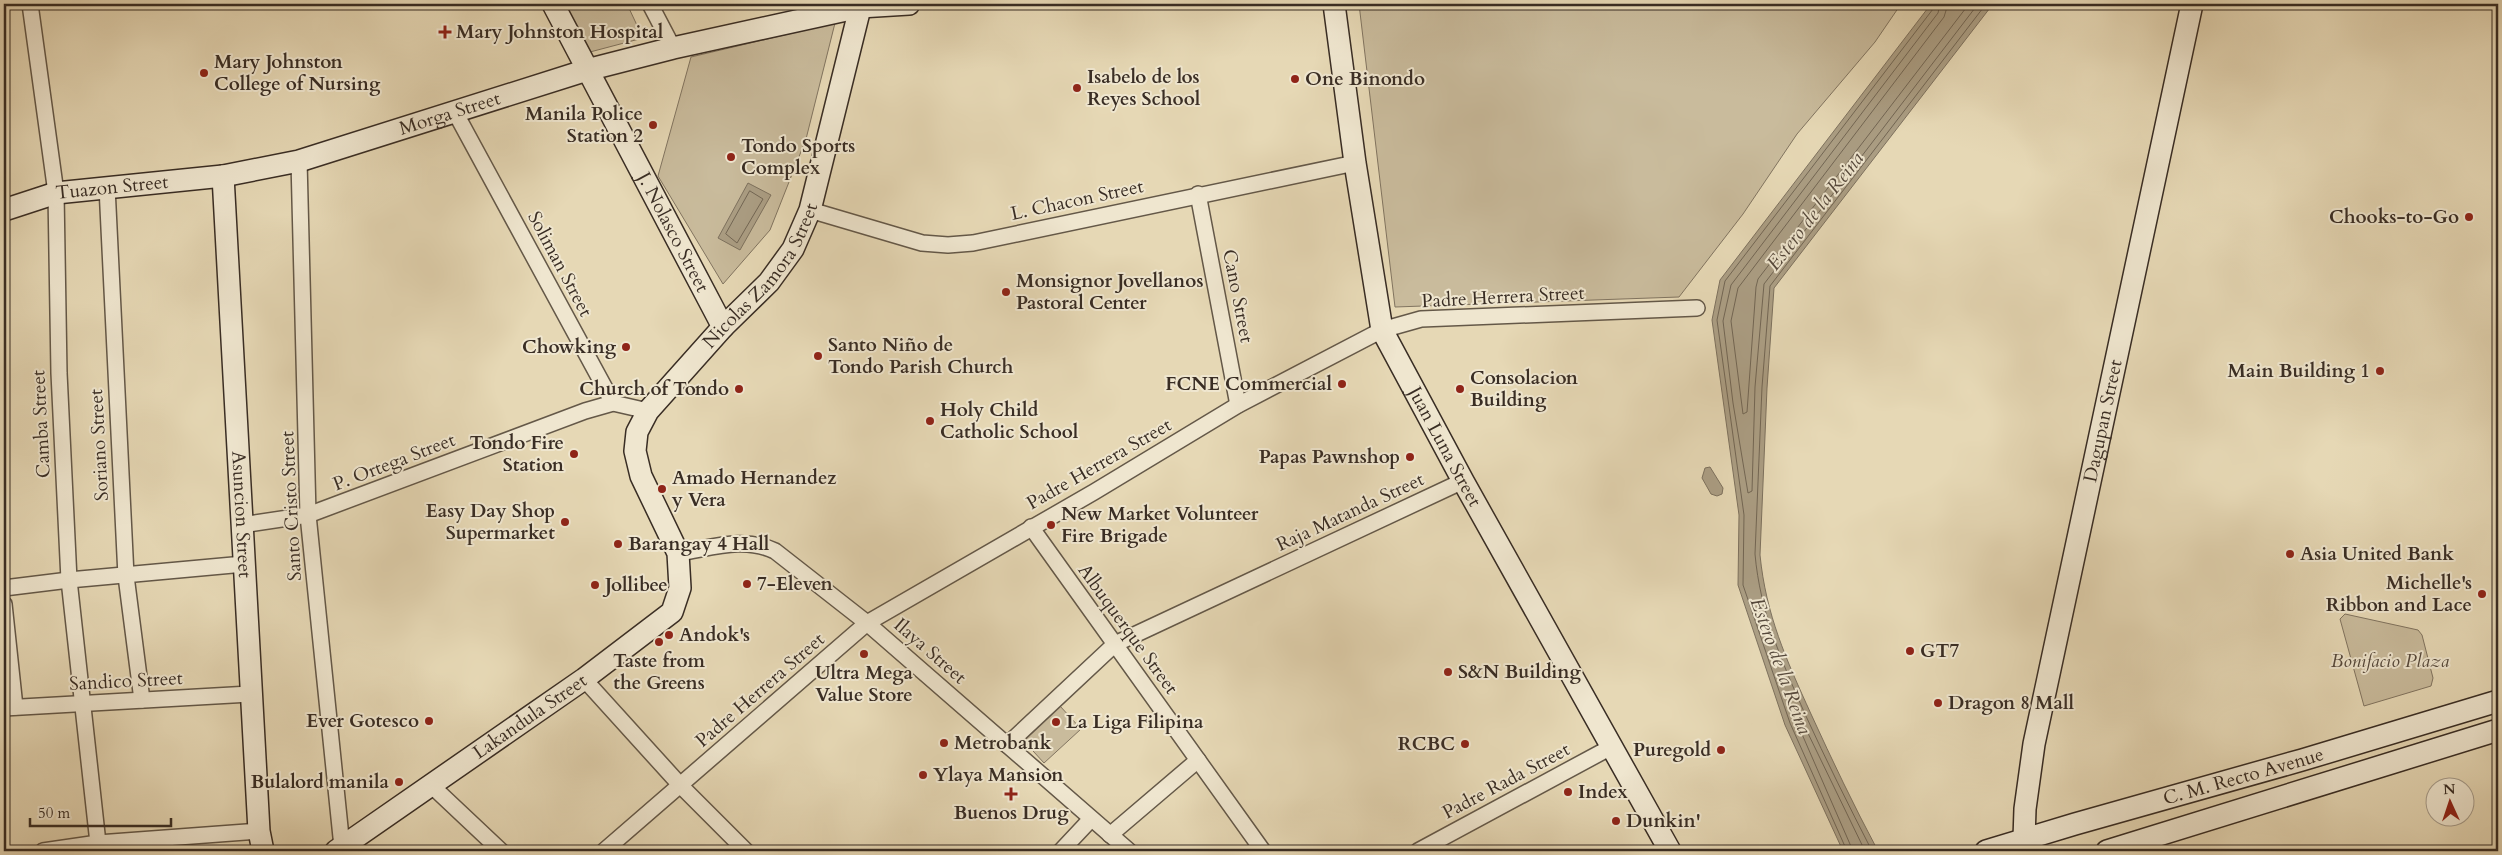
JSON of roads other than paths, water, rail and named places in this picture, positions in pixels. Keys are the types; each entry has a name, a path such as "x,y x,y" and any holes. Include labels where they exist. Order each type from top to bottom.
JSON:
{"street":[{"name":"Camba Street","path":"30,4 56,193 59,373 69,580 98,843"},
{"name":"J. Nolasco Street","path":"553,4 723,327"},
{"path":"650,4 674,48"},
{"name":"Morga Street","path":"223,176 299,162 587,70 674,48 861,5 909,4"},
{"name":"Juan Luna Street","path":"1334,4 1355,163 1382,330 1670,851"},
{"name":"Dagupan Street","path":"2024,839 2025,809 2034,744 2192,4"},
{"name":"Nicolas Zamora Street","path":"678,553 641,476 635,451 637,432 648,411 723,327 769,282 793,249 810,210 861,5"},
{"name":"Soliman Street","path":"455,112 613,403"},
{"name":"Santo Cristo Street","path":"299,162 308,515 339,849"},
{"name":"L. Chacon Street","path":"810,210 922,243 973,244 1198,194 1355,163"},
{"name":"Tuazon Street","path":"4,210 56,193 223,176"},
{"name":"Asuncion Street","path":"223,176 250,694 261,841"},
{"name":"Soriano Street","path":"107,188 126,576 142,700"},
{"name":"Cano Street","path":"1198,194 1238,405"},
{"name":"Padre Herrera Street","path":"604,851 681,786 867,622 1238,405 1382,330 1422,319 1697,308"},
{"path":"613,403 648,411"},
{"name":"P. Ortega Street","path":"242,525 308,515 585,410 613,403"},
{"name":"Raja Matanda Street","path":"1007,745 1115,644 1464,481"},
{"name":"Albuquerque Street","path":"1031,527 1263,851"},
{"name":"Ilaya Street","path":"678,553 744,542 760,544 775,551 867,622 1129,851"},
{"name":"Lakandula Street","path":"339,849 584,679 672,612 680,588 678,553"},
{"path":"4,588 244,564"},
{"path":"4,604 9,707"},
{"path":"584,679 681,786 746,851"},
{"name":"Sandico Street","path":"9,707 250,694"},
{"name":"C. M. Recto Avenue","path":"1986,851 2302,760 2498,700"},
{"name":"C. M. Recto Avenue","path":"2107,851 2498,730"},
{"name":"Padre Rada Street","path":"1418,851 1613,746"},
{"path":"1110,835 1198,760"},
{"path":"432,786 502,851"},
{"path":"1061,851 1091,819"},
{"path":"43,851 98,843 261,841"}],"water":[{"name":"Estero de la Reina","path":"1931,4 1993,4 1774,288 1767,388 1760,555 1772,617 1785,655 1827,748 1878,851 1843,851 1785,725 1738,585 1739,515 1712,320 1720,280"},
{"path":"748,183 771,195 740,250 718,238"},
{"path":"1710,467 1723,488 1722,494 1717,496 1711,494 1702,478 1705,468"}],"place":[{"name":"Mary Johnston Hospital","path":"445,32"},
{"name":"Mary Johnston College of Nursing","path":"204,73"},
{"name":"One Binondo","path":"1295,79"},
{"name":"Isabelo de los Reyes School","path":"1077,88"},
{"name":"Manila Police Station 2","path":"653,125"},
{"name":"Tondo Sports Complex","path":"731,157"},
{"name":"Chooks-to-Go","path":"2469,217"},
{"name":"Monsignor Jovellanos Pastoral Center","path":"1006,292"},
{"name":"Chowking","path":"626,347"},
{"name":"Santo Niño de Tondo Parish Church","path":"818,356"},
{"name":"Main Building 1","path":"2380,371"},
{"name":"FCNE Commercial","path":"1342,384"},
{"name":"Church of Tondo","path":"739,389"},
{"name":"Consolacion Building","path":"1460,389"},
{"name":"Holy Child Catholic School","path":"930,421"},
{"name":"Tondo Fire Station","path":"574,454"},
{"name":"Papas Pawnshop","path":"1410,457"},
{"name":"Amado Hernandez y Vera","path":"662,489"},
{"name":"Easy Day Shop Supermarket","path":"565,522"},
{"name":"New Market Volunteer Fire Brigade","path":"1051,525"},
{"name":"Barangay 4 Hall","path":"618,544"},
{"name":"Asia United Bank","path":"2290,554"},
{"name":"7-Eleven","path":"747,584"},
{"name":"Jollibee","path":"595,585"},
{"name":"Michelle's Ribbon and Lace","path":"2482,594"},
{"name":"Andok's","path":"669,635"},
{"name":"Taste from the Greens","path":"659,642"},
{"name":"GT7","path":"1910,651"},
{"name":"Ultra Mega Value Store","path":"864,654"},
{"name":"S&N Building","path":"1448,672"},
{"name":"Dragon 8 Mall","path":"1938,703"},
{"name":"Ever Gotesco","path":"429,721"},
{"name":"La Liga Filipina","path":"1056,722"},
{"name":"Metrobank","path":"944,743"},
{"name":"RCBC","path":"1465,744"},
{"name":"Puregold","path":"1721,750"},
{"name":"Ylaya Mansion","path":"923,775"},
{"name":"Bulalord manila","path":"399,782"},
{"name":"Index","path":"1568,792"},
{"name":"Buenos Drug","path":"1011,794"},
{"name":"Dunkin'","path":"1616,821"}],"park label":[{"name":"Bonifacio Plaza","path":"2390,661"}]}
